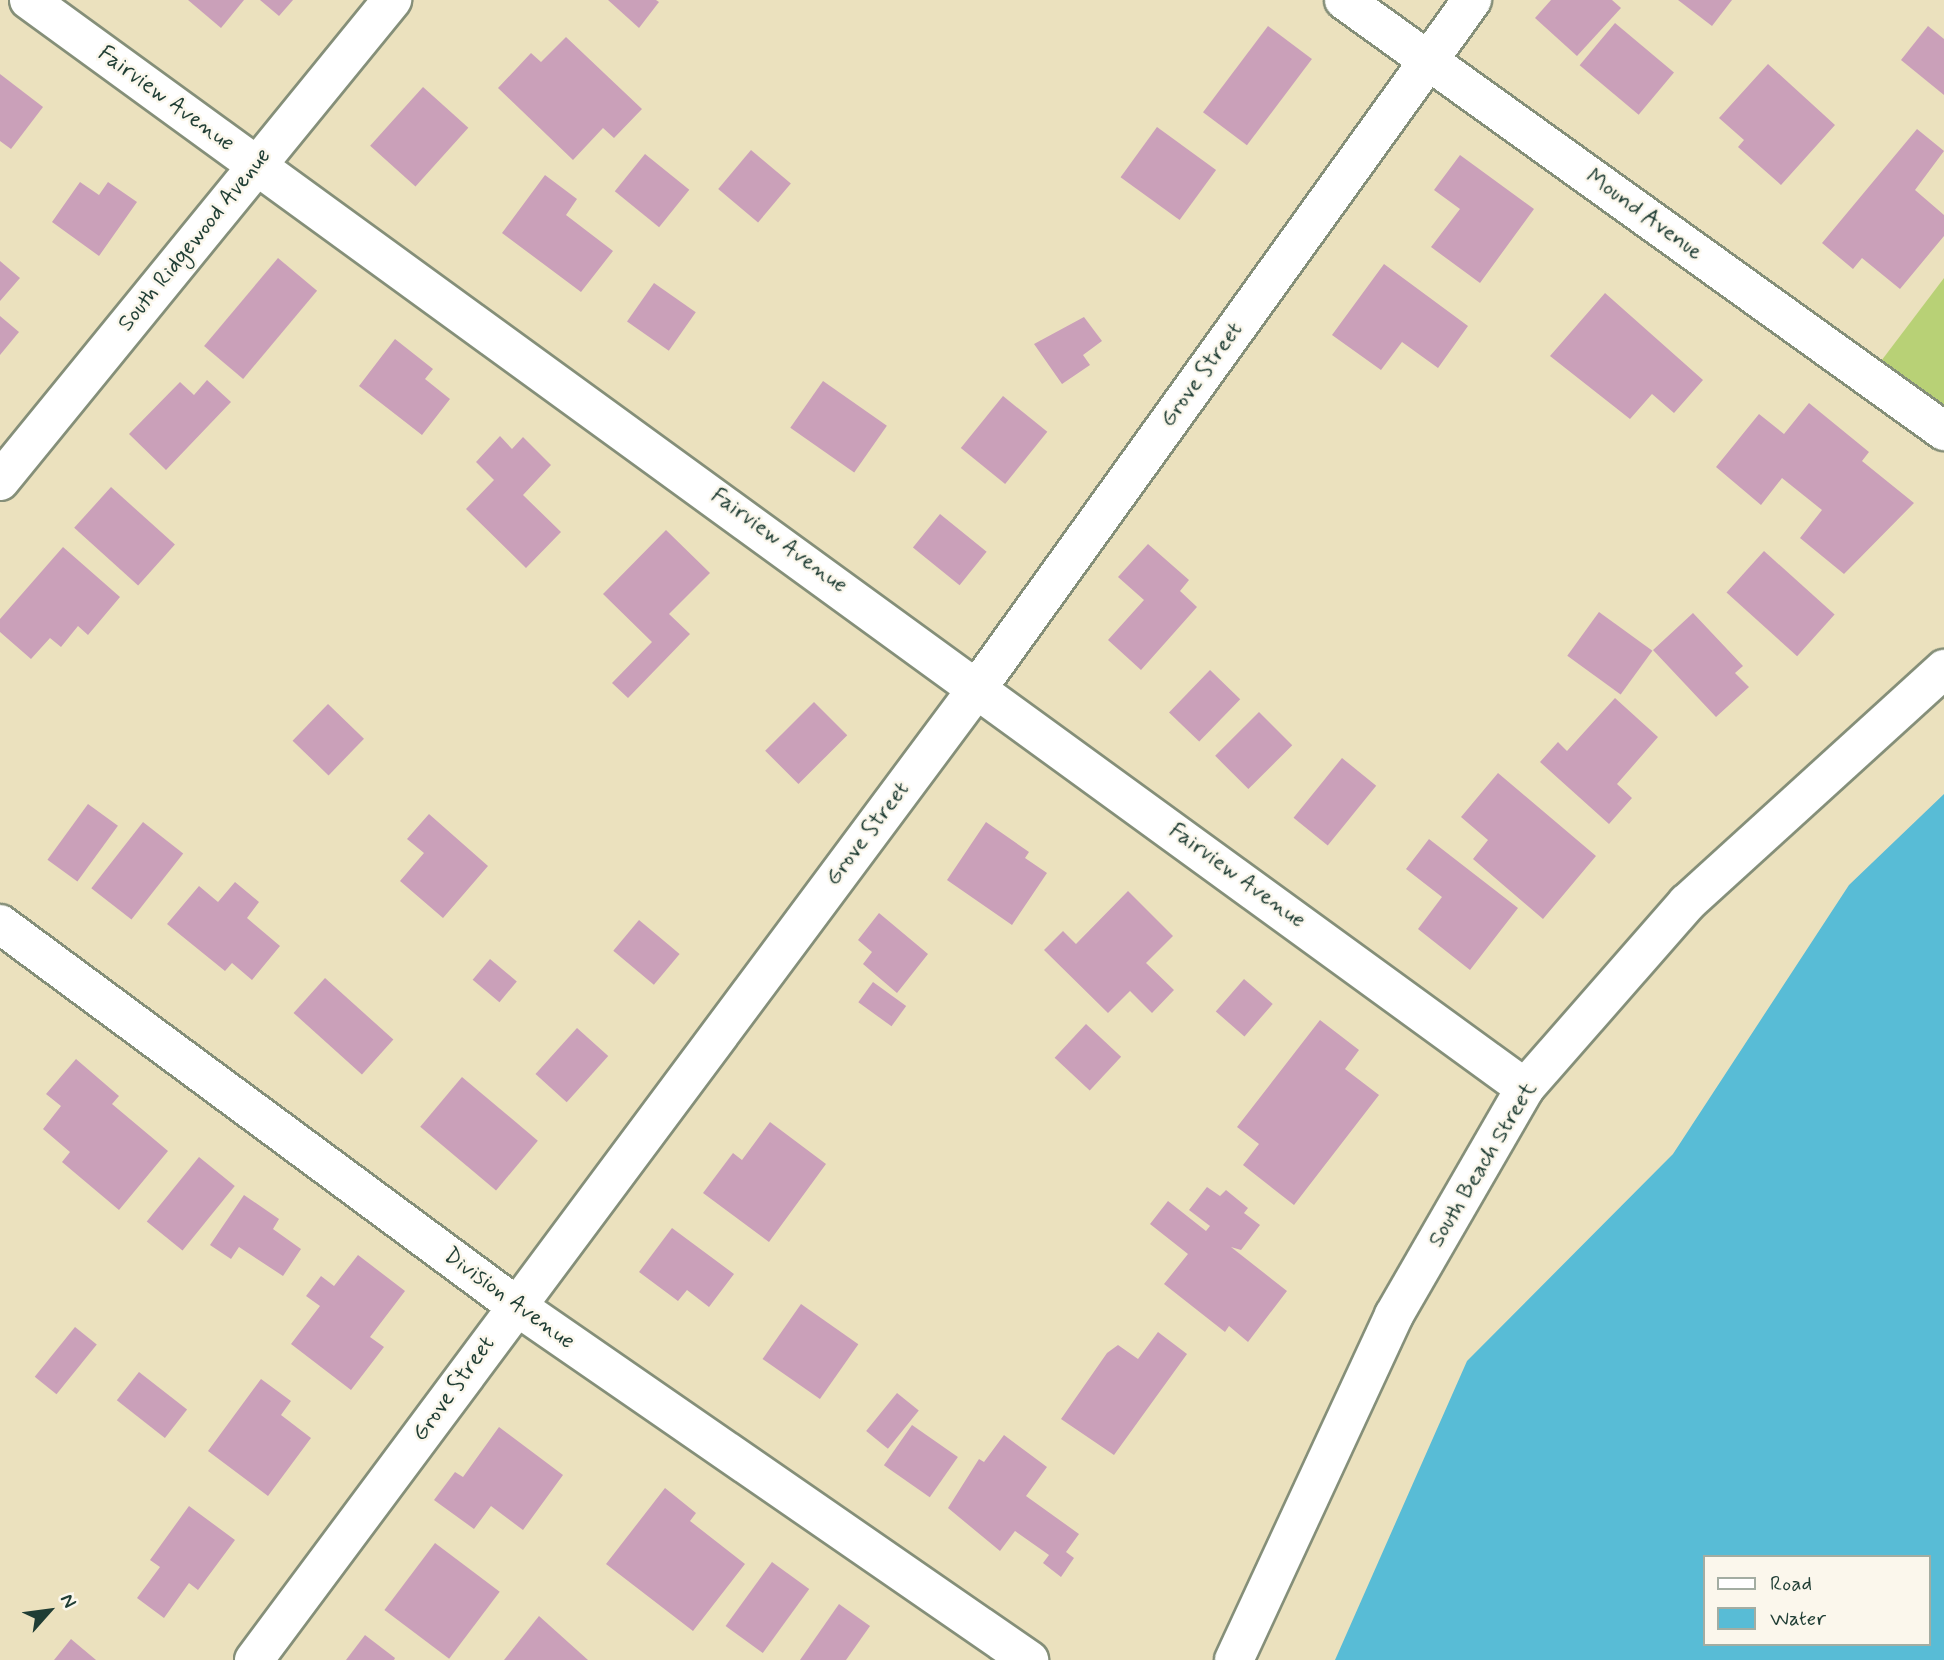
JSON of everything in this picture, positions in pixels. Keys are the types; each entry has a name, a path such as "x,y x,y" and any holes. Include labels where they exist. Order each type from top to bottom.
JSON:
{"street":[{"name":"Fairview Avenue","path":"29,0 979,686 1525,1088"},
{"name":"South Ridgewood Avenue","path":"0,481 392,0"},
{"name":"Mound Avenue","path":"1344,0 1944,431"},
{"name":"Grove Street","path":"254,1660 979,686 1472,0"},
{"name":"South Beach Street","path":"1234,1660 1394,1315 1525,1088 1687,903 1944,669"},
{"name":"Division Avenue","path":"0,924 516,1305 1028,1660"}],"green space":[{"path":"1944,278 1944,431 1869,377"}],"water":[{"path":"1944,794 1944,1660 1335,1660 1467,1361 1673,1154 1849,885"}],"building":[{"path":"188,0 244,0 221,28"},
{"path":"260,0 293,0 279,16"},
{"path":"608,0 656,0 659,2 639,28"},
{"path":"1551,0 1612,0 1621,8 1577,56 1535,18"},
{"path":"1678,0 1732,0 1712,26"},
{"path":"1615,23 1674,72 1639,115 1580,65"},
{"path":"1268,26 1312,59 1247,145 1203,112"},
{"path":"1928,26 1944,39 1944,95 1901,60"},
{"path":"566,37 642,109 614,138 603,128 573,160 498,88 531,53 541,62"},
{"path":"1768,64 1835,125 1781,185 1738,147 1744,140 1719,118"},
{"path":"0,74 43,107 11,149 0,141"},
{"path":"423,87 468,128 415,187 370,146"},
{"path":"1157,127 1216,170 1180,220 1121,177"},
{"path":"1917,129 1944,151 1915,190 1944,215 1944,236 1900,289 1862,258 1853,269 1822,243"},
{"path":"751,150 791,183 758,222 718,189"},
{"path":"645,154 689,190 659,227 615,191"},
{"path":"1460,155 1534,209 1480,283 1431,247 1460,209 1434,190"},
{"path":"545,175 577,199 566,215 613,251 581,292 502,233"},
{"path":"80,182 99,195 108,182 137,202 99,256 52,222"},
{"path":"278,258 317,291 243,379 204,346"},
{"path":"0,261 20,278 0,301"},
{"path":"1384,264 1468,326 1438,368 1402,342 1381,370 1332,335"},
{"path":"654,283 696,312 669,351 627,322"},
{"path":"1605,293 1703,380 1674,413 1652,394 1630,419 1550,356"},
{"path":"0,316 19,332 0,355"},
{"path":"1084,317 1102,341 1083,355 1090,365 1062,384 1034,344"},
{"path":"395,339 433,369 425,379 450,399 422,435 359,386"},
{"path":"207,380 231,402 166,470 129,434 180,382 194,395"},
{"path":"823,381 887,426 854,472 790,428"},
{"path":"1003,396 1047,432 1005,484 961,448"},
{"path":"1809,403 1869,452 1862,461 1914,503 1844,574 1800,538 1822,510 1782,478 1761,505 1716,467 1759,414 1784,434"},
{"path":"500,436 512,449 523,437 551,465 523,495 561,532 526,568 466,509 494,480 476,462"},
{"path":"111,487 175,545 138,585 74,528"},
{"path":"940,514 987,552 960,585 913,547"},
{"path":"666,530 710,573 669,614 690,634 628,698 612,683 652,642 603,594"},
{"path":"1148,544 1189,580 1180,591 1197,607 1141,670 1108,640 1144,600 1118,577"},
{"path":"63,547 120,597 88,635 78,626 61,647 50,638 31,659 0,632 0,619"},
{"path":"1764,551 1835,615 1797,656 1727,593"},
{"path":"1599,612 1652,651 1621,694 1567,656"},
{"path":"1693,613 1743,666 1735,673 1749,687 1716,717 1653,650"},
{"path":"1210,670 1240,699 1199,742 1169,712"},
{"path":"1615,698 1658,737 1617,784 1632,798 1609,824 1540,762 1558,742 1567,751"},
{"path":"814,702 847,735 798,784 765,751"},
{"path":"328,704 364,739 329,775 293,741"},
{"path":"1259,712 1292,745 1248,789 1215,756"},
{"path":"1342,758 1376,786 1328,846 1294,818"},
{"path":"1498,773 1596,856 1543,919 1473,859 1488,840 1461,817"},
{"path":"88,804 118,826 77,882 47,860"},
{"path":"429,814 488,866 443,918 400,881 424,853 407,839"},
{"path":"143,822 183,853 131,920 91,888"},
{"path":"986,822 1029,852 1025,858 1047,873 1012,925 947,880"},
{"path":"1429,839 1518,908 1470,970 1418,929 1442,897 1406,869"},
{"path":"235,882 259,902 247,918 280,946 252,980 232,963 225,971 167,924 199,886 218,902"},
{"path":"1128,891 1173,936 1146,963 1174,990 1152,1013 1130,991 1108,1013 1044,950 1063,931 1076,944"},
{"path":"879,913 928,954 897,993 863,964 872,952 858,940"},
{"path":"639,920 680,954 654,985 613,951"},
{"path":"490,959 517,981 499,1002 473,980"},
{"path":"325,978 393,1040 362,1074 294,1013"},
{"path":"1244,979 1273,1004 1244,1036 1216,1011"},
{"path":"873,982 906,1006 891,1026 858,1002"},
{"path":"1320,1020 1359,1050 1345,1069 1379,1095 1294,1205 1243,1165 1259,1144 1237,1127"},
{"path":"1086,1024 1121,1057 1090,1090 1055,1058"},
{"path":"577,1028 608,1056 567,1102 536,1074"},
{"path":"76,1059 119,1096 112,1104 168,1151 119,1210 62,1162 70,1152 43,1129 61,1106 46,1094"},
{"path":"462,1077 538,1141 496,1190 420,1127"},
{"path":"770,1122 826,1164 769,1242 703,1193 733,1153 742,1160"},
{"path":"199,1157 235,1186 183,1250 147,1222"},
{"path":"1207,1187 1220,1196 1226,1190 1248,1208 1244,1213 1260,1225 1241,1250 1231,1247 1287,1291 1248,1342 1229,1326 1225,1332 1164,1284 1188,1254 1150,1224 1168,1201 1206,1231 1210,1226 1189,1210"},
{"path":"244,1195 279,1219 273,1229 301,1249 283,1276 239,1247 231,1259 210,1245"},
{"path":"672,1228 734,1274 709,1307 687,1290 678,1301 639,1272"},
{"path":"358,1255 405,1291 370,1337 384,1347 351,1390 291,1344 320,1306 306,1296 321,1276 334,1286"},
{"path":"801,1304 858,1344 820,1399 763,1359"},
{"path":"75,1327 97,1345 56,1394 35,1377"},
{"path":"1158,1332 1187,1354 1114,1455 1061,1419 1107,1353 1118,1345 1138,1359"},
{"path":"139,1372 187,1410 165,1438 117,1400"},
{"path":"261,1379 291,1401 281,1415 311,1438 268,1496 208,1451"},
{"path":"897,1393 919,1411 888,1449 866,1431"},
{"path":"912,1425 958,1457 930,1497 884,1465"},
{"path":"499,1427 563,1475 523,1530 491,1506 474,1529 434,1500 455,1472 463,1477"},
{"path":"1004,1435 1047,1467 1026,1496 1079,1534 1066,1552 1074,1558 1061,1577 1043,1563 1049,1555 1015,1531 1000,1551 948,1508 979,1459 984,1462"},
{"path":"665,1488 696,1513 690,1521 745,1564 693,1631 606,1564"},
{"path":"189,1506 235,1540 198,1590 189,1583 164,1618 137,1598 160,1567 150,1560"},
{"path":"435,1543 500,1592 449,1659 384,1610"},
{"path":"772,1562 809,1589 763,1653 726,1626"},
{"path":"839,1604 870,1626 846,1660 800,1660"},
{"path":"539,1616 588,1660 504,1660"},
{"path":"365,1635 395,1658 394,1660 346,1660"},
{"path":"71,1639 96,1660 54,1660"}]}
